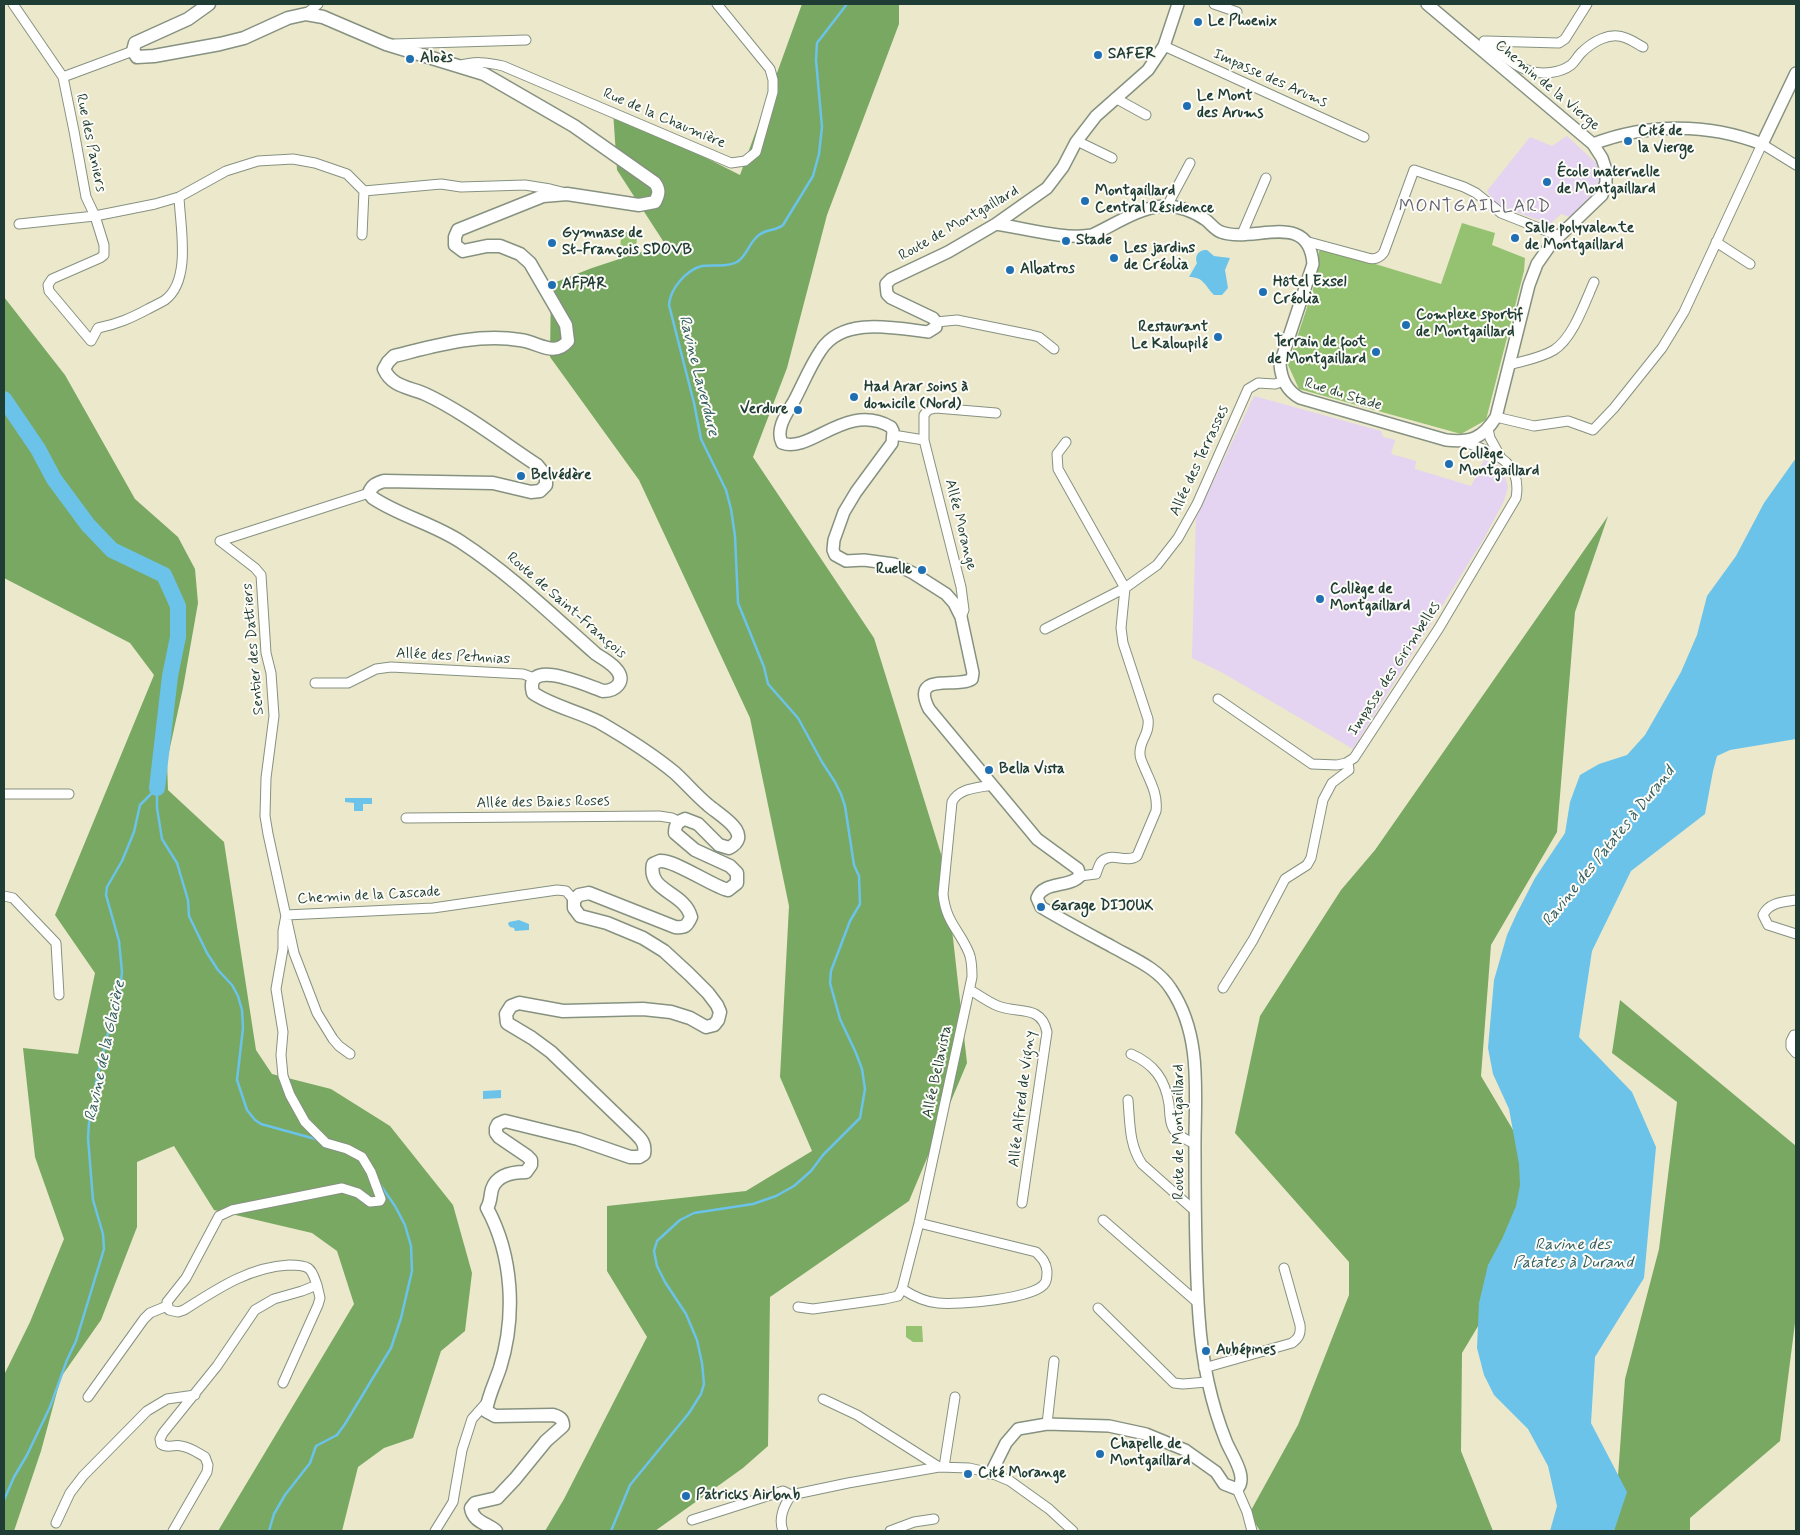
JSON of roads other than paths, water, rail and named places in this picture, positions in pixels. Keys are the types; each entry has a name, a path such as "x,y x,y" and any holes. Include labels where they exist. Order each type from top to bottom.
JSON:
{"main road":[{"path":"209,4 188,19 135,43 134,51 137,57 154,56 244,38 288,18 306,14 322,17 386,44 484,74 574,126 655,183 658,188 659,194 655,202 639,205 567,194 543,196 458,230 455,237 456,245 463,251 500,246 520,254 530,263 566,325 568,341 563,347 555,350 520,340 496,338 458,340 394,356 384,369 387,376 394,383 425,394 447,405 537,465 546,476 546,485 540,491 531,492 494,482 433,483 384,481 376,484 369,493"},
{"name":"Route de Saint-François","path":"369,493 379,502 459,541 505,573 596,654 608,661 619,672 621,680 610,691 603,691 548,674 538,675 534,678"},
{"path":"496,1531 487,1524 476,1520 471,1508 475,1503 497,1498 546,1441 560,1430 563,1422 558,1416 553,1415 496,1416 486,1412 507,1342 510,1306 509,1270 487,1208 490,1204 492,1187 502,1176 510,1172 526,1172 531,1165 531,1160 527,1156 499,1137 496,1133 496,1128 498,1124 505,1121 605,1147 630,1157 639,1158 644,1154 645,1147 633,1131 551,1052 507,1023 506,1014 511,1006 519,1003 562,1011 643,1009 672,1012 690,1018 706,1027 714,1025 718,1020 720,1012 718,1005 664,951 643,938 606,923 580,916 574,908 574,900 579,895 589,893 683,928 688,926 691,917 689,909 655,882 651,873 653,864 661,861 672,863 718,888 728,890 738,883 737,872 730,866 695,850 675,833 678,821 685,819 698,824 719,845 729,848 735,845 738,840 738,832 733,824 707,804 655,757 598,722 543,700 532,693 531,687 534,678"}],"street":[{"name":"Rue des Paniers","path":"13,4 62,77 86,197 95,216 104,245 104,255 100,258 52,279 48,285 49,291 91,341 94,332 98,328 124,322 166,300 177,284 183,255 179,197"},
{"path":"306,14 318,4"},
{"name":"Rue de la Chaumière","path":"457,66 471,62 487,62 503,66 732,163 745,161 756,152 773,92 773,80 770,68 717,4"},
{"name":"Route de Montgaillard","path":"936,322 933,318 891,298 887,294 886,284 891,279 948,252 996,224 1047,188 1077,141 1096,116 1148,70 1164,46 1178,4"},
{"path":"1214,4 1237,12"},
{"name":"Chemin de la Vierge","path":"1427,4 1593,144 1613,137 1681,127 1720,131 1742,136 1762,144"},
{"path":"1469,40 1560,42 1565,38 1588,4"},
{"path":"1484,41 1522,68 1532,72 1549,73 1573,64 1579,54 1606,37 1625,37 1643,47"},
{"path":"386,44 526,40"},
{"name":"Impasse des Arums","path":"1164,46 1364,137"},
{"path":"62,77 134,51"},
{"path":"1496,418 1534,426 1568,421 1593,430 1614,408 1662,348 1684,312 1762,144 1795,79"},
{"path":"1115,98 1146,115"},
{"path":"1077,141 1112,158"},
{"path":"1488,430 1496,418 1529,285 1538,264 1551,244 1602,195 1606,182 1606,170 1602,158 1593,144"},
{"path":"1762,144 1796,165"},
{"path":"19,224 95,216 155,204 179,197 226,171 258,162 293,159 315,163 347,174 364,191 362,235"},
{"path":"1167,206 1190,163"},
{"path":"996,224 1084,237 1092,235 1145,209 1167,206 1196,214 1221,232 1242,234 1288,232 1306,241 1372,259 1381,256 1384,252 1414,170 1464,187 1476,193 1501,213 1560,236"},
{"path":"1242,234 1266,178"},
{"path":"364,191 441,184 461,187 525,185 567,194"},
{"name":"Rue du Stade","path":"1306,241 1311,248 1314,264 1280,364 1284,381 1293,394 1300,398 1446,440 1463,441 1473,439 1488,430"},
{"path":"1716,242 1750,264"},
{"path":"1509,365 1557,348 1572,327 1594,282"},
{"path":"1054,349 1039,338 1031,335 957,320 936,322 936,327 928,332 857,327 832,338 822,348 786,415 779,434 782,443 791,445 805,441 847,422 872,420 891,427 893,435 892,444 856,492 844,512 834,540 834,555 846,561 864,560 894,564 946,594 954,603 962,617 973,667 972,679 960,684 932,684 926,689 924,699 929,709 1037,839 1076,867 1080,876 1096,874 1101,862 1108,859 1116,857 1128,860 1137,856 1156,811 1156,794 1140,754 1140,746 1148,730 1147,713 1128,658 1121,628 1125,588 1058,469 1057,454 1066,442"},
{"name":"Allée des Terrasses","path":"1045,629 1125,588 1157,564 1178,538 1197,504 1248,390 1258,383 1275,384 1284,381"},
{"name":"Allée Morange","path":"962,617 964,610 961,587 924,440 924,416 928,410 936,408 996,413"},
{"name":"Impasse des Girimbelles","path":"1223,988 1253,940 1285,879 1307,865 1311,858 1323,800 1332,783 1349,770 1348,762 1354,758 1439,628 1516,498 1518,483 1515,472 1502,458 1490,438 1488,430"},
{"path":"893,435 924,440"},
{"name":"Impasse des Girimbelles","path":"1463,441 1502,458"},
{"name":"Sentier des Dattiers","path":"350,1054 333,1039 317,1012 294,953 265,816 266,778 274,716 271,673 266,653 261,575 255,568 220,541 369,493"},
{"name":"Allée des Petunias","path":"315,684 348,683 376,669 391,667 523,674 534,678"},
{"path":"1218,698 1312,764 1334,765 1348,762"},
{"name":"Allée Bellavista","path":"902,1290 919,1223 972,977 969,953 950,922 944,908 943,894 952,802 958,794 964,791 992,785"},
{"path":"4,794 69,794"},
{"name":"Allée des Baies Roses","path":"406,818 659,816 678,821"},
{"name":"Route de Montgaillard","path":"1080,876 1067,884 1042,890 1037,898 1038,903 1054,915 1151,968 1171,989 1187,1021 1196,1063 1195,1211 1197,1302 1204,1368 1215,1413 1240,1470 1242,1482 1237,1489"},
{"name":"Chemin de la Cascade","path":"317,1285 308,1268 297,1265 272,1266 233,1280 178,1312 169,1310 167,1306 170,1296 178,1290 186,1278 219,1216 232,1210 342,1188 358,1193 370,1202 380,1201 381,1199 371,1172 362,1157 347,1149 326,1143 305,1122 290,1095 283,1076 281,1055 283,1032 276,989 283,949 283,931 286,915 433,908 557,890 566,891 574,900"},
{"path":"4,896 12,898 56,943 59,995"},
{"path":"1796,900 1776,904 1766,910 1764,914 1768,925 1796,934"},
{"name":"Allée Alfred de Vigny","path":"970,990 998,1006 1034,1013 1043,1020 1048,1032 1022,1203"},
{"path":"1796,1035 1794,1035 1791,1041 1791,1047 1796,1053"},
{"path":"1131,1054 1142,1059 1159,1074 1166,1092 1173,1128 1179,1135 1195,1144"},
{"path":"1128,1100 1132,1144 1136,1155 1142,1164 1195,1211"},
{"path":"1103,1220 1197,1302"},
{"path":"798,1308 813,1309 885,1299 898,1296 902,1290 931,1302 970,1303 1026,1293 1046,1282 1048,1274 1045,1263 1036,1252 919,1223"},
{"path":"1204,1368 1297,1340 1300,1335 1300,1325 1284,1268"},
{"path":"173,1531 207,1472 208,1465 205,1457 184,1446 165,1447 161,1444 160,1439 163,1433 217,1366 254,1310 274,1299 302,1292 317,1285 320,1298 318,1305 283,1383"},
{"name":"Chemin de la Cascade","path":"88,1397 144,1319 150,1313 167,1306"},
{"path":"1098,1308 1174,1383 1207,1382"},
{"path":"1047,1424 1054,1361"},
{"path":"56,1523 70,1493 83,1476 148,1411 167,1400 195,1395"},
{"path":"942,1467 956,1398"},
{"path":"823,1399 856,1415 942,1467"},
{"path":"435,1531 453,1502 462,1450 472,1419 488,1401"},
{"path":"991,1473 1006,1443 1018,1429 1047,1424 1109,1426 1146,1434 1185,1450 1216,1472 1224,1484 1237,1489 1247,1512 1252,1531"},
{"path":"692,1520 783,1491 790,1495 848,1482 942,1467 969,1468 991,1473 1010,1481 1049,1509 1073,1531"},
{"path":"783,1531 780,1518 790,1495"},
{"path":"890,1531 914,1522 934,1520"}],"water":[{"path":"1207,250 1214,256 1230,258 1225,270 1228,288 1222,295 1214,295 1201,280 1189,277 1197,263 1196,258 1198,254"},
{"name":"Ravine des Patates à Durand","path":"1796,458 1796,739 1730,750 1717,756 1705,814 1631,871 1592,951 1579,1037 1632,1092 1656,1147 1644,1278 1595,1357 1591,1423 1627,1492 1614,1531 1550,1531 1557,1506 1548,1466 1528,1429 1494,1395 1484,1375 1477,1348 1479,1303 1488,1265 1502,1239 1516,1206 1520,1185 1519,1164 1509,1109 1493,1074 1488,1048 1494,980 1507,935 1517,913 1535,878 1565,833 1570,802 1580,775 1599,764 1627,755 1645,735 1681,672 1697,635 1707,596 1736,556 1764,503"},
{"path":"345,798 372,798 372,804 363,804 363,811 354,811 354,803 345,802"},
{"path":"519,920 529,924 529,930 515,931 508,924 509,922"},
{"path":"501,1090 501,1098 483,1099 483,1091"}],"waterway":[{"name":"Ravine Laverdure","path":"611,1531 630,1485 689,1413 701,1394 704,1384 697,1340 686,1314 657,1266 654,1251 657,1241 680,1220 694,1213 753,1204 776,1196 794,1186 811,1171 823,1155 860,1118 865,1089 862,1069 840,1019 830,983 831,971 850,921 860,904 859,876 854,865 845,806 835,782 798,718 768,684 764,667 738,603 735,536 731,509 726,490 701,439 694,403 669,305 672,293 680,281 690,272 702,266 728,265 737,262 759,235 783,225 813,176 819,154 822,127 816,60 817,43 847,4"},
{"name":"Ravine de la Glacière","path":"4,399 38,449 54,479 88,525 112,550 164,575 178,606 178,637 170,676 157,788"},
{"path":"157,788 157,808 162,839 177,863 188,900 189,916 207,953 218,970 232,985 242,1010 243,1028 237,1080 247,1110 261,1124 319,1140"},
{"name":"Ravine de la Glacière","path":"4,1500 50,1407 76,1341 104,1249 103,1234 93,1200 88,1138 96,1082 111,1021 119,1000 122,972 119,941 106,895 107,887 122,861 134,832 140,805 157,788"},
{"path":"269,1531 274,1514 285,1495 310,1463 316,1446 337,1435 345,1424 391,1348 401,1318 412,1271 411,1246 405,1225 379,1183"}],"place":[{"name":"Le Phoenix","path":"1198,22"},
{"name":"SAFER","path":"1098,55"},
{"name":"Aloès","path":"410,59"},
{"name":"Le Mont des Arums","path":"1187,106"},
{"name":"Cité de la Vierge","path":"1628,141"},
{"name":"École maternelle de Montgaillard","path":"1547,182"},
{"name":"Montgaillard Central Résidence","path":"1085,201"},
{"name":"Salle polyvalente de Montgaillard","path":"1515,238"},
{"name":"Stade","path":"1066,241"},
{"name":"Gymnase de St-François SDOVB","path":"552,243"},
{"name":"Les jardins de Créolia","path":"1114,258"},
{"name":"Albatros","path":"1010,270"},
{"name":"AFPAR","path":"552,285"},
{"name":"Hôtel Exsel Créolia","path":"1263,292"},
{"name":"Complexe sportif de Montgaillard","path":"1406,325"},
{"name":"Restaurant Le Kaloupilé","path":"1218,337"},
{"name":"Terrain de foot de Montgaillard","path":"1376,352"},
{"name":"Had Arar soins à domicile (Nord)","path":"854,397"},
{"name":"Verdure","path":"798,410"},
{"name":"Collège Montgaillard","path":"1449,464"},
{"name":"Belvédère","path":"521,476"},
{"name":"Ruelle","path":"922,570"},
{"name":"Collège de Montgaillard","path":"1320,599"},
{"name":"Bella Vista","path":"989,770"},
{"name":"Garage DIJOUX","path":"1041,907"},
{"name":"Aubépines","path":"1206,1351"},
{"name":"Chapelle de Montgaillard","path":"1100,1454"},
{"name":"Cité Morange","path":"968,1474"},
{"name":"Patricks Airbnb","path":"686,1496"}],"district":[{"name":"MONTGAILLARD","path":"1475,207"}]}
